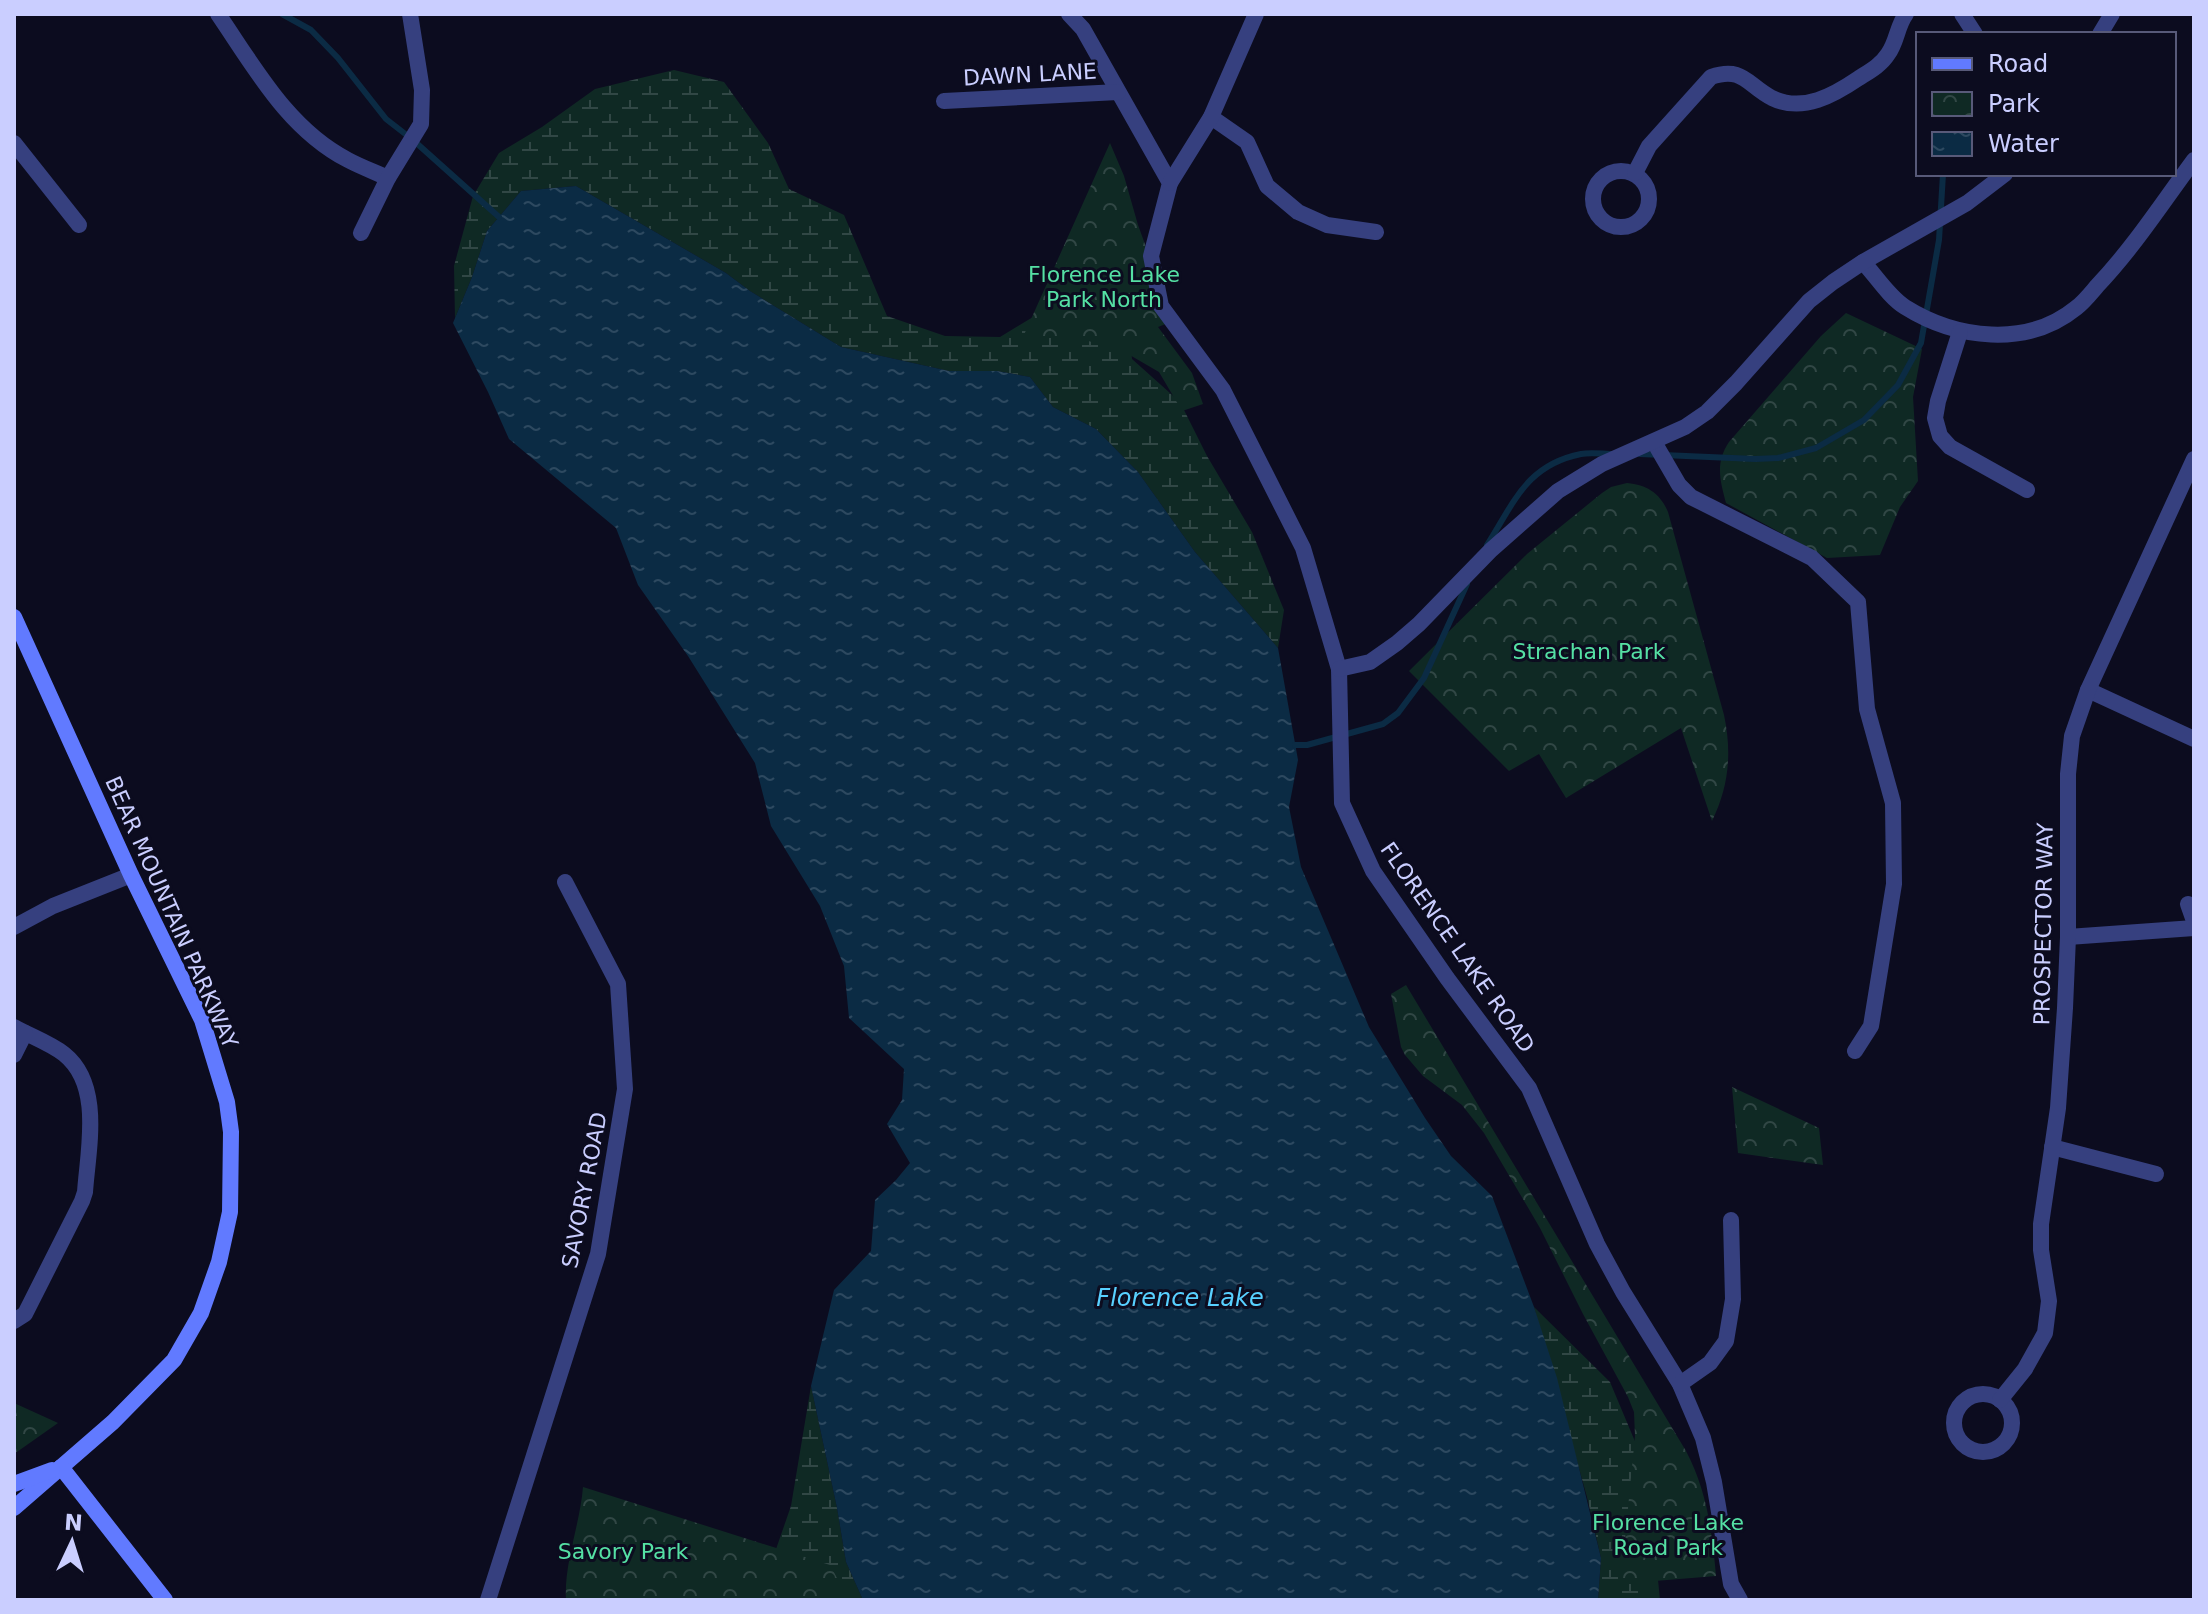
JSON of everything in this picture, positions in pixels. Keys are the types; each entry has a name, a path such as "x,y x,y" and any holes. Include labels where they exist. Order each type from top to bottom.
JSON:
{"street":[{"path":"218,14 274,98 304,129 346,159 388,178"},
{"path":"361,233 388,178 421,124 422,90 410,14"},
{"path":"1069,14 1083,29 1170,183"},
{"name":"FLORENCE LAKE ROAD","path":"1256,14 1211,117 1170,183 1151,256 1161,306 1223,390 1303,548 1339,669 1342,803 1373,871 1529,1088 1597,1244 1680,1384 1703,1438 1714,1482 1731,1584 1740,1600"},
{"path":"1635,173 1649,146 1711,77 1721,74 1743,76 1772,98 1788,102 1818,101 1880,64 1894,44 1906,14"},
{"path":"1962,14 1974,32"},
{"path":"2101,32 2112,14"},
{"name":"DAWN LANE","path":"944,101 1118,92"},
{"path":"1211,117 1247,142 1267,186 1298,212 1327,225 1376,232"},
{"path":"14,143 79,225"},
{"path":"1863,262 1902,306 1960,332 1995,335 2037,330 2076,308 2120,261 2194,160"},
{"path":"1339,669 1370,662 1397,643 1491,550 1558,491 1602,464 1685,427 1707,412 1809,301 1863,262 1967,203 2002,176"},
{"path":"1960,332 1938,401 1935,418 1940,436 1950,447 2027,490"},
{"path":"1654,442 1679,485 1691,497 1812,558 1858,602 1867,709 1893,803 1894,884 1871,1026 1855,1051"},
{"name":"PROSPECTOR WAY","path":"2000,1400 2025,1369 2045,1333 2049,1301 2041,1250 2041,1224 2058,1108 2068,937 2068,774 2072,736 2088,690 2194,459"},
{"name":"BEAR MOUNTAIN PARKWAY","path":"14,617 131,875 202,1020 227,1102 231,1132 230,1212 219,1262 201,1313 174,1360 113,1422 14,1508"},
{"path":"2088,690 2194,739"},
{"path":"14,927 53,906 131,875"},
{"name":"SAVORY ROAD","path":"488,1600 598,1254 625,1089 618,984 565,882"},
{"path":"2188,904 2194,921"},
{"path":"2068,937 2194,928"},
{"path":"14,1055 20,1030 62,1052 82,1076 90,1107 82,1201 25,1314 14,1321"},
{"path":"2052,1147 2156,1174"},
{"path":"1680,1384 1710,1363 1726,1341 1733,1299 1731,1220"},
{"path":"14,1484 61,1467 165,1600"}],"green space":[{"path":"674,70 724,82 768,143 789,189 844,215 887,316 945,336 1000,337 1038,314 1127,308 1132,359 1180,402 1207,456 1252,532 1284,610 1278,648 1195,552 1138,472 1096,429 1053,407 1030,377 997,371 949,371 841,347 726,273 576,186 521,191 487,231 455,318 454,266 473,196 499,153 595,89"},
{"name":"Florence Lake Park North","path":"1110,143 1173,321 1158,327 1192,373 1203,404 1182,411 1159,372 1116,347 1080,338 1023,337"},
{"path":"1846,313 1922,349 1913,397 1918,481 1900,507 1880,555 1827,558 1726,503 1720,464 1729,442 1821,336"},
{"name":"Strachan Park","path":"1627,483 1652,491 1668,512 1724,715 1728,743 1727,769 1722,795 1712,821 1681,728 1566,798 1539,754 1509,771 1409,671 1527,554 1602,493"},
{"name":"Florence Lake Road Park","path":"1406,985 1686,1451 1699,1481 1707,1512 1716,1576 1618,1584 1635,1436 1634,1412 1540,1228 1484,1133 1462,1105 1423,1076 1405,1055 1391,994"},
{"path":"1732,1087 1819,1128 1823,1165 1738,1153"},
{"path":"1534,1307 1610,1382 1647,1470 1660,1600 1598,1600 1601,1558"},
{"path":"811,1386 846,1562 863,1600 584,1600 774,1555 791,1506"},
{"path":"14,1403 58,1423 14,1454"},
{"name":"Savory Park","path":"583,1487 830,1565 844,1600 566,1600 567,1572"}],"water":[{"name":"Florence Lake","path":"576,186 726,273 841,347 949,371 997,371 1030,377 1053,407 1096,429 1138,472 1195,552 1278,648 1298,760 1289,807 1301,867 1369,1027 1451,1156 1492,1196 1557,1378 1601,1558 1598,1600 863,1600 846,1562 811,1386 834,1290 871,1251 875,1200 910,1163 887,1124 902,1100 904,1069 849,1018 844,966 820,906 771,826 755,763 688,656 638,585 616,528 509,439 453,323 487,231 521,191"}],"waterway":[{"path":"282,14 311,30 338,58 386,119 499,217"},
{"path":"1640,454 1778,458 1816,448 1864,420 1898,385 1921,343 1939,240 1943,176"},
{"path":"1487,545 1514,501 1547,467 1581,454 1613,454"},
{"path":"1295,745 1307,745 1383,724 1398,713 1424,678 1467,584"}]}
